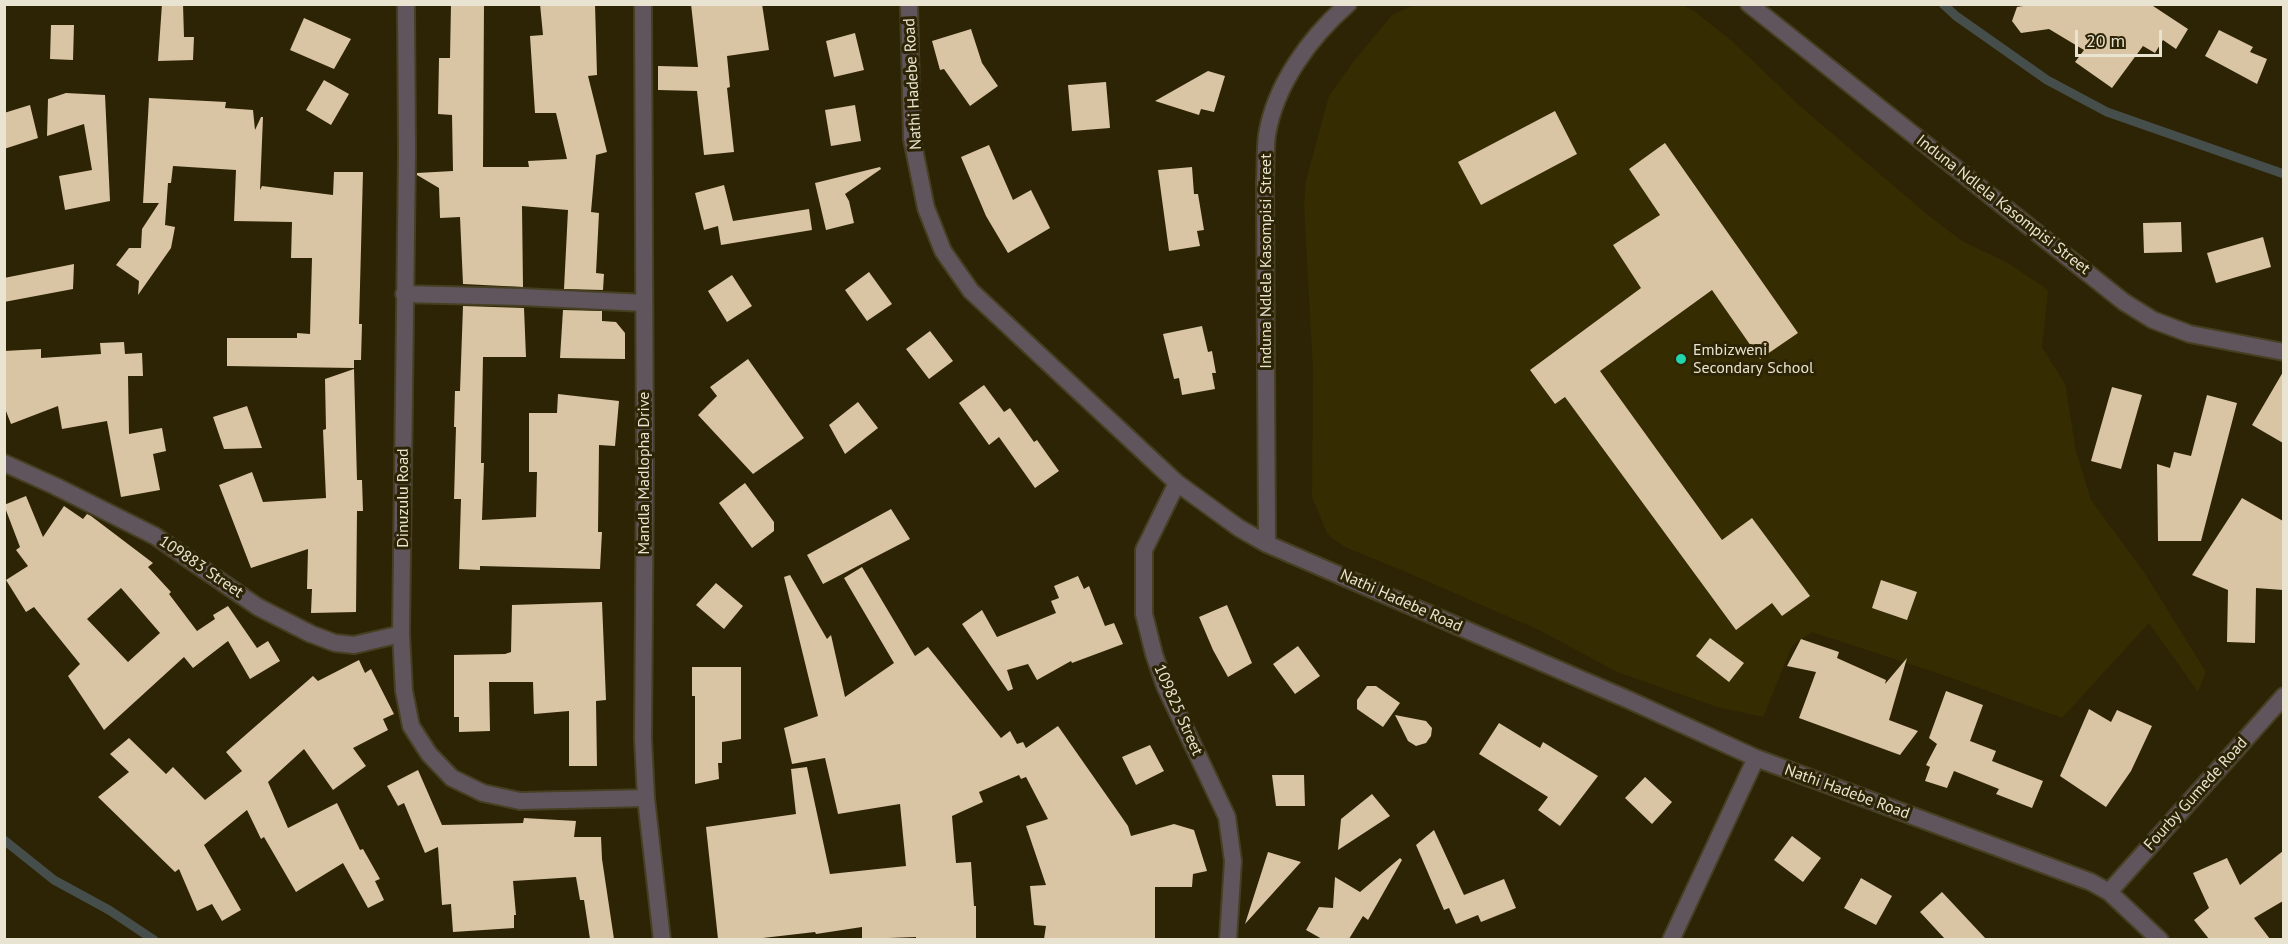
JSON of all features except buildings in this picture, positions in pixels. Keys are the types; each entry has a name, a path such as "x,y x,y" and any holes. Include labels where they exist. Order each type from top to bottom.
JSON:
{"street":[{"name":"Dinuzulu Road","path":"406,4 407,153 402,634 404,691 411,726 429,754 452,778 483,793 520,801 646,798"},
{"name":"Mandla Madlopha Drive","path":"643,4 643,739 646,798 663,939"},
{"name":"Nathi Hadebe Road","path":"909,4 912,139 926,208 943,251 971,291 1177,483 1239,528 1267,544 1629,700 1756,758 2091,882 2109,892 2160,939"},
{"name":"Induna Ndlela Kasompisi Street","path":"1267,544 1265,181 1267,135 1277,101 1299,58 1332,18 1348,4"},
{"name":"Induna Ndlela Kasompisi Street","path":"1749,4 2124,302 2153,320 2190,334 2283,352"},
{"path":"404,294 644,303"},
{"name":"109883 Street","path":"4,463 155,536 258,607 311,634 335,642 354,645 402,634"},
{"name":"109825 Street","path":"1177,483 1144,550 1144,614 1154,654 1166,686 1227,817 1233,861 1228,939"},
{"name":"Fourby Gumede Road","path":"2109,892 2283,696"},
{"path":"1671,939 1756,758"}],"shaded area":[{"name":"Embizweni Secondary School","path":"1415,5 1682,5 1694,11 1732,41 1801,107 1928,215 1962,241 2008,263 2048,290 2042,347 2065,384 2076,451 2091,500 2144,572 2206,672 2198,692 2149,623 2062,718 1946,676 1812,632 1792,646 1763,717 1717,707 1617,672 1541,631 1347,548 1334,540 1327,533 1312,497 1313,372 1304,203 1306,180 1329,96 1353,62 1393,14"}],"waterway":[{"path":"1943,4 1956,16 2047,80 2107,112 2284,174"},
{"path":"4,840 54,880 109,910 154,940"}],"place":[{"name":"Embizweni Secondary School","path":"1681,359"}]}
